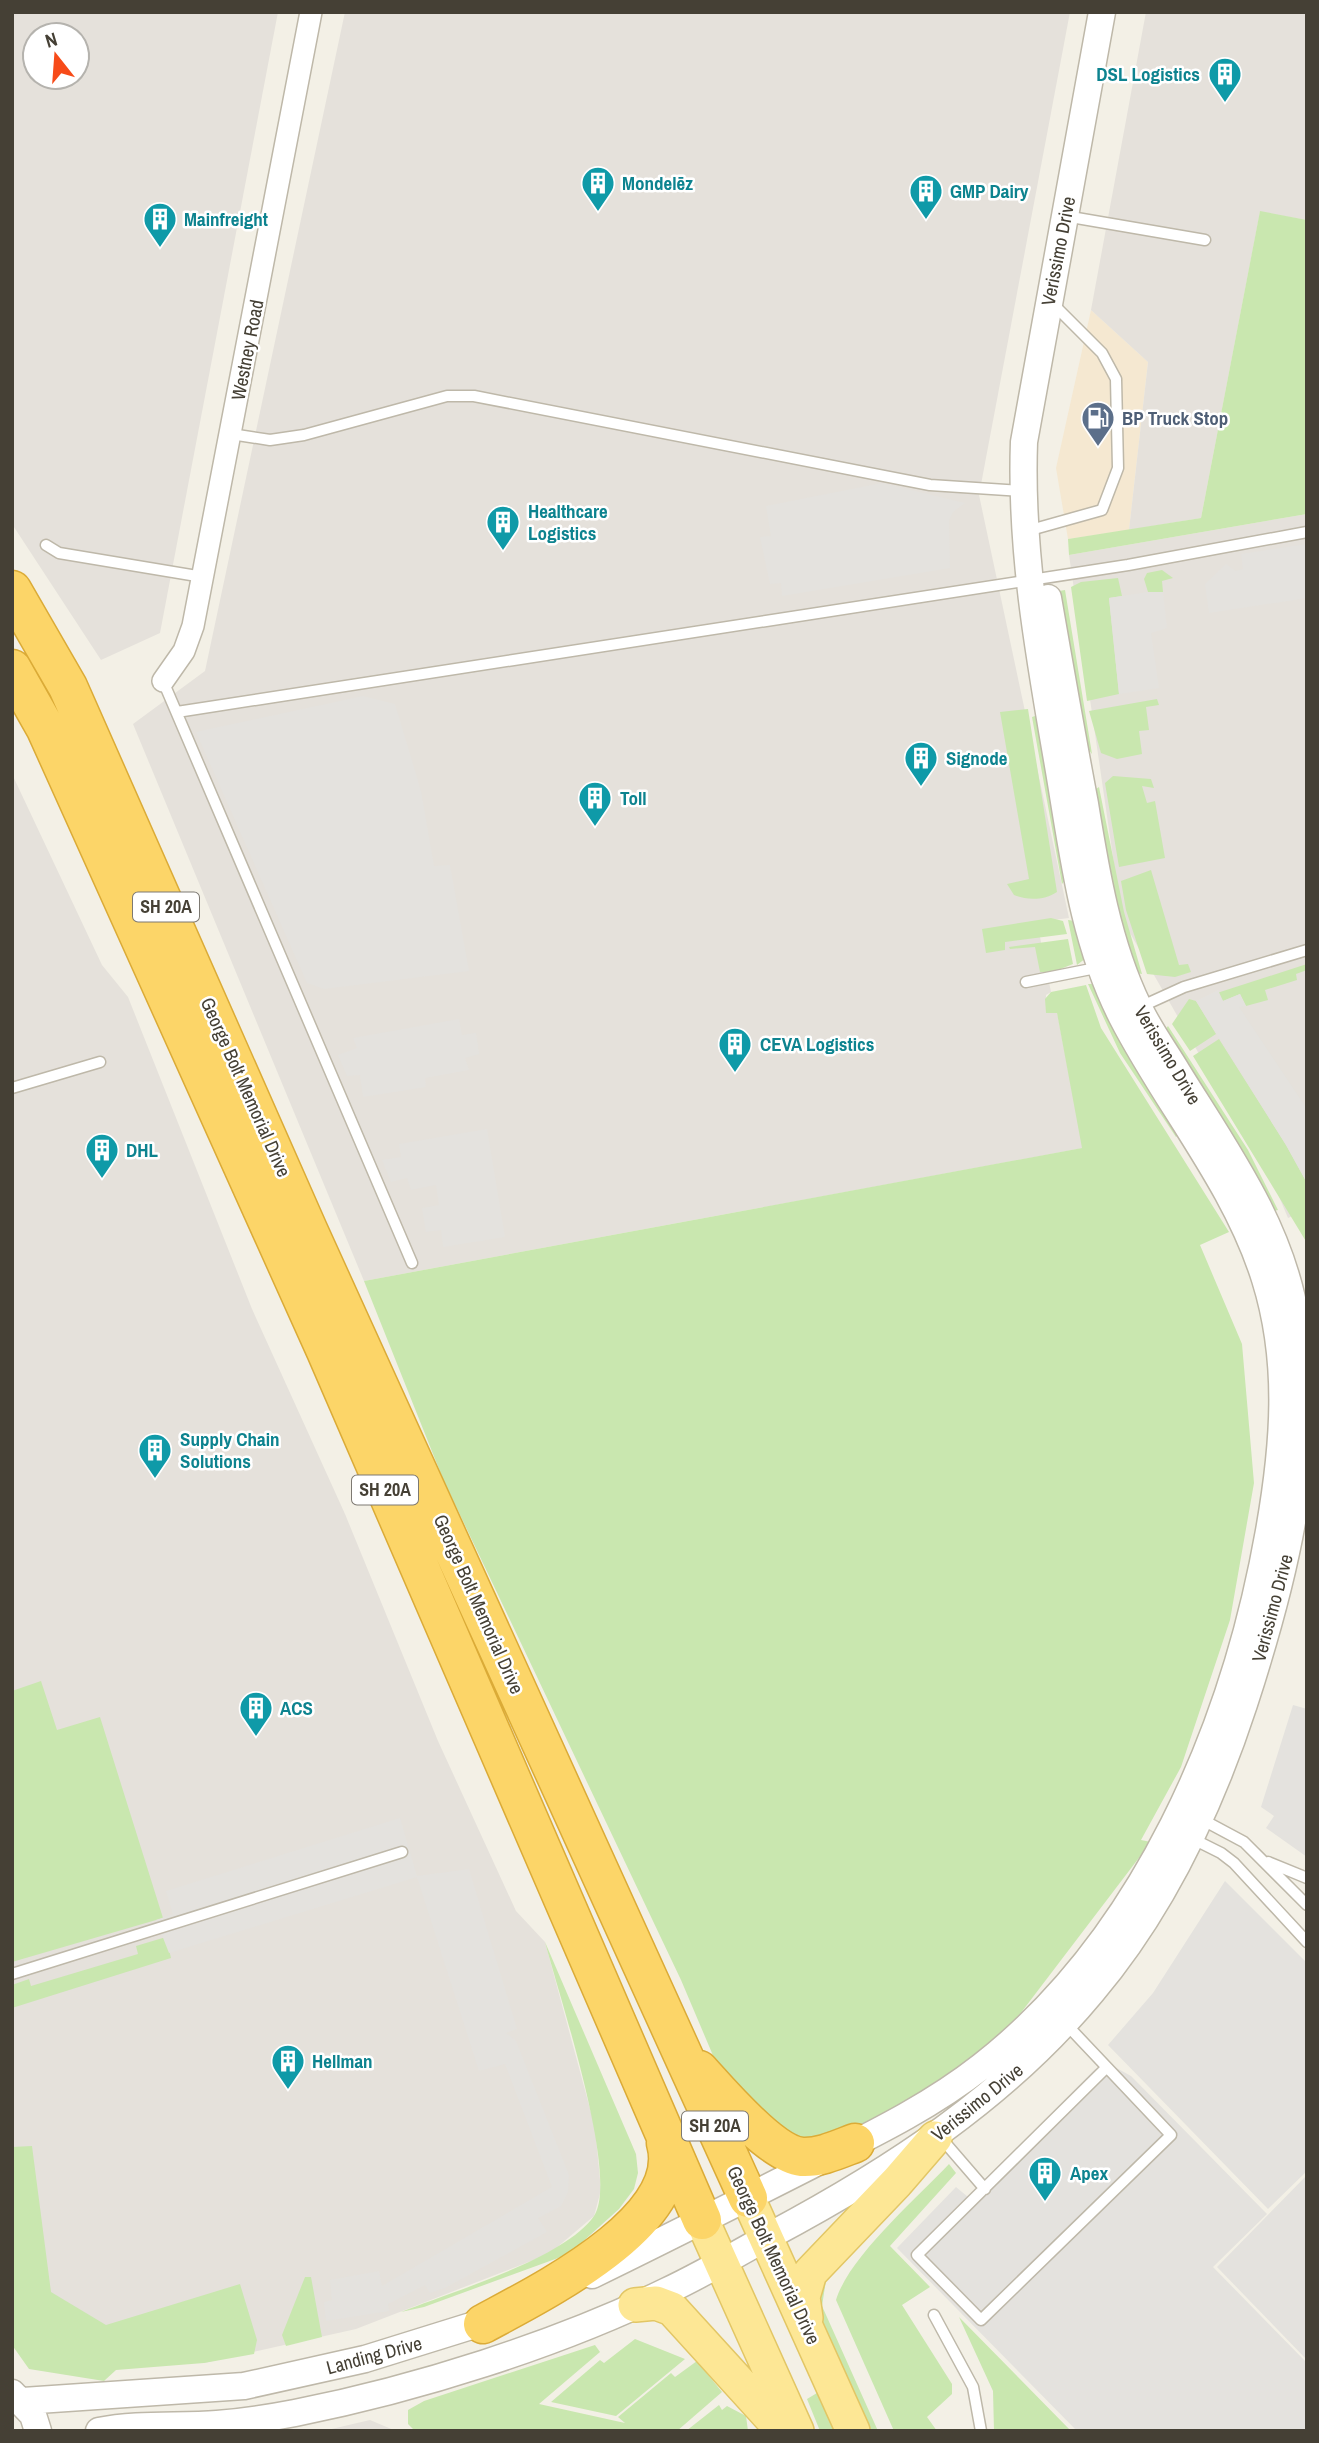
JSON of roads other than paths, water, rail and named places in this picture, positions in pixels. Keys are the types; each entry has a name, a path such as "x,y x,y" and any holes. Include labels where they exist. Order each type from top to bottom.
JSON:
{"highway":[{"name":"George Bolt Memorial Drive","path":"12,590 68,687 309,1230 748,2198"},
{"name":"George Bolt Memorial Drive","path":"12,669 51,742 326,1351 702,2221"},
{"path":"683,2053 781,2148 800,2157 811,2157 855,2143"},
{"path":"483,2324 577,2272 597,2258 647,2210 663,2187 669,2166 664,2138"}],"main road":[{"path":"807,2327 803,2297 810,2273 937,2136"},
{"name":"George Bolt Memorial Drive","path":"748,2198 853,2431"},
{"name":"George Bolt Memorial Drive","path":"702,2221 797,2431"},
{"path":"635,2305 656,2303 673,2309 783,2431"}],"street":[{"name":"Westney Road","path":"163,681 184,651 193,626 311,12"},
{"name":"Verissimo Drive","path":"721,2262 868,2180 937,2136 1012,2076 1065,2023 1127,1947 1185,1823 1231,1743 1281,1584 1295,1514 1303,1390 1296,1319 1267,1223 1254,1193 1101,967 1088,931 1076,874 1022,491 1024,442 1102,12"},
{"name":"Verissimo Drive","path":"1036,578 1103,899 1131,1013"},
{"name":"Verissimo Drive","path":"702,2221 937,2099 985,2063 1040,2014 1081,1968 1185,1823"},
{"name":"Landing Drive","path":"18,2397 244,2386 365,2358 483,2324 554,2293 702,2221"},
{"name":"Landing Drive","path":"99,2431 259,2419 348,2400 462,2369 635,2305 721,2262"},
{"path":"18,2397 38,2431"}],"lane":[{"path":"1065,216 1205,240"},
{"path":"1029,530 1102,510 1118,468 1116,379 1102,353 1049,299"},
{"path":"231,434 270,440 293,437 447,396 474,396 930,485 1022,491"},
{"path":"177,712 1128,565 1307,532"},
{"path":"46,545 60,552 203,577"},
{"path":"163,681 412,1263"},
{"path":"1131,1013 1184,986 1307,950"},
{"path":"1026,982 1101,967"},
{"path":"12,1088 100,1062"},
{"path":"1185,1823 1235,1835 1307,1905"},
{"path":"1185,1823 1234,1863 1296,1927 1307,1942"},
{"path":"12,1973 402,1852"},
{"path":"1260,1857 1307,1878"},
{"path":"1296,1927 1307,1935"},
{"path":"1065,2023 1171,2135 981,2320 918,2255 1105,2068"},
{"path":"937,2136 985,2189"},
{"path":"934,2315 973,2387 981,2431"}],"place":[{"name":"DSL Logistics","path":"1225,104"},
{"name":"Mondelēz","path":"598,213"},
{"name":"GMP Dairy","path":"926,221"},
{"name":"Mainfreight","path":"160,249"},
{"name":"BP Truck Stop","path":"1098,448"},
{"name":"Healthcare Logistics","path":"503,552"},
{"name":"Signode","path":"921,788"},
{"name":"Toll","path":"595,828"},
{"name":"CEVA Logistics","path":"735,1074"},
{"name":"DHL","path":"102,1180"},
{"name":"Supply Chain Solutions","path":"155,1480"},
{"name":"ACS","path":"256,1738"},
{"name":"Hellman","path":"288,2091"},
{"name":"Apex","path":"1045,2203"}]}
